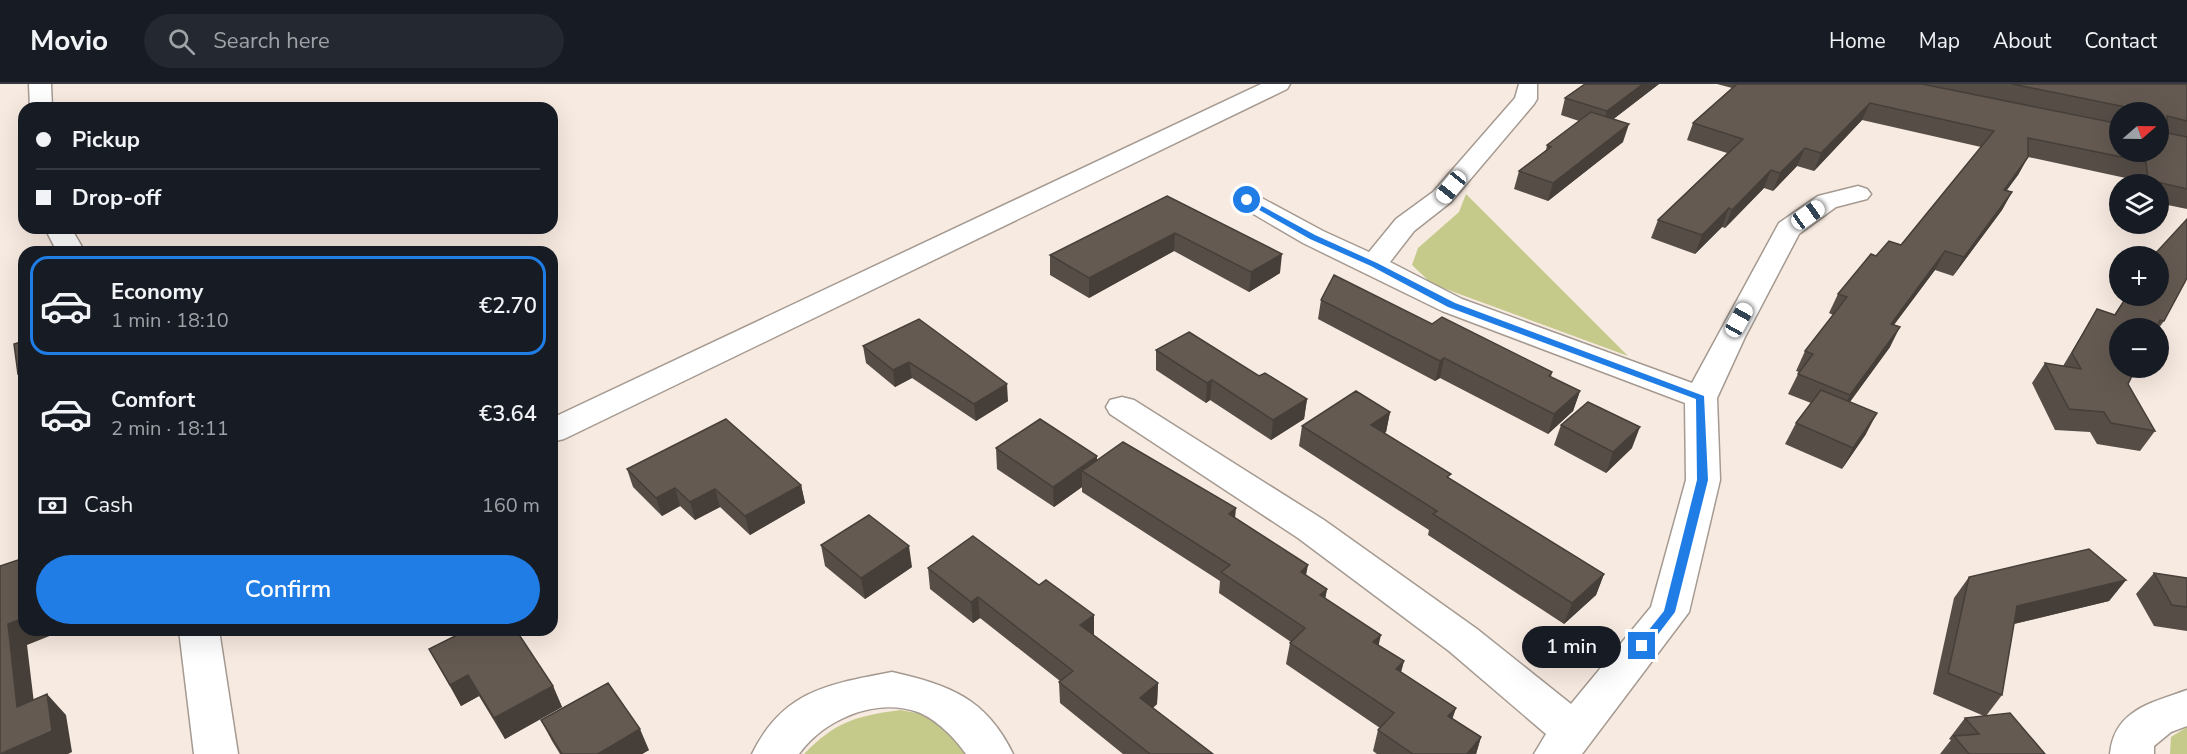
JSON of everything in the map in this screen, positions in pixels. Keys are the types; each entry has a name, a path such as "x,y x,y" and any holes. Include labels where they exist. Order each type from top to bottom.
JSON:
{"street":[{"path":"40,84 41,102"},
{"path":"558,427 1280,84"},
{"path":"1374,265 1405,225 1442,197 1526,99 1528,87"},
{"path":"1122,407 1311,529 1462,640 1565,743 1669,612 1703,480 1701,398 1788,229 1827,201 1858,194"},
{"path":"1247,200 1313,237 1452,305 1701,398"},
{"path":"200,636 216,754"},
{"path":"774,754 791,731 829,702 892,690 931,698 971,726 991,754"},
{"path":"2132,754 2133,738 2156,719 2187,708"}],"green space":[{"path":"1466,194 1628,356 1432,284 1412,265 1418,248 1459,212"},
{"path":"900,710 945,718 977,754 804,754 826,734 847,722"},
{"path":"2187,727 2187,754 2170,754 2171,737"}],"building":[{"path":"1585,84 1643,84 1607,111 1565,98"},
{"path":"1737,84 1922,84 2109,122 2109,154 2028,138 2028,157 2004,190 2012,192 1964,257 1945,251 1891,324 1900,327 1850,395 1798,374 1813,354 1805,351 1847,297 1838,294 1871,254 1876,256 1889,241 1901,245 1994,131 1870,103 1821,153 1805,148 1780,173 1771,170 1732,210 1729,208 1702,235 1658,220 1743,139 1693,123"},
{"path":"2012,84 2187,84 2187,121 2169,116 2169,102 2109,104"},
{"path":"1591,112 1629,124 1553,183 1519,171 1551,147 1547,145"},
{"path":"2169,133 2187,137 2187,189 2169,185 2169,174 2147,174 2146,162 2169,162"},
{"path":"1167,196 1282,254 1251,272 1175,233 1089,278 1050,255"},
{"path":"2187,219 2187,278 2166,318 2109,318 2109,378 2131,378 2128,384 2155,431 2111,423 2104,412 2069,409 2045,363 2081,369 2072,353 2097,309 2115,315 2121,306 2169,306 2169,246 2162,246"},
{"path":"1334,275 1432,324 1442,317 1552,372 1549,376 1580,391 1554,414 1444,358 1440,361 1321,300"},
{"path":"919,319 1007,384 974,404 909,362 893,370 863,346"},
{"path":"1189,332 1259,376 1265,373 1307,399 1273,420 1212,380 1207,383 1156,350"},
{"path":"18,343 18,374 14,344"},
{"path":"1821,390 1877,413 1853,448 1796,423"},
{"path":"1356,391 1390,412 1371,425 1451,474 1447,477 1604,574 1572,603 1433,514 1437,511 1302,426"},
{"path":"1588,402 1640,427 1613,452 1561,425"},
{"path":"726,419 801,485 745,516 715,489 690,502 675,488 656,498 627,469"},
{"path":"1040,419 1097,456 1053,487 996,448"},
{"path":"1123,442 1236,508 1229,514 1308,565 1301,572 1327,589 1320,595 1381,635 1373,642 1404,661 1396,669 1456,708 1448,716 1481,737 1467,754 1413,754 1378,730 1394,713 1290,643 1305,628 1221,572 1230,565 1082,471"},
{"path":"869,515 909,546 861,578 821,545"},
{"path":"973,536 1039,585 1046,580 1094,615 1080,625 1158,683 1140,698 1213,754 1150,754 1059,682 1073,671 978,597 971,602 928,568"},
{"path":"2089,549 2126,580 2017,606 2002,695 1948,673 1969,577"},
{"path":"18,560 18,620 8,624 17,707 47,694 52,731 0,754 0,566"},
{"path":"2154,573 2187,578 2187,607 2172,605"},
{"path":"455,636 520,636 553,686 494,718 468,675 450,685 429,649"},
{"path":"608,683 640,729 598,754 562,754 541,720"},
{"path":"2010,713 2045,754 1969,754 1954,736 1979,734 1965,718"}],"route":[{"path":"1247,200 1313,237 1452,305 1701,398 1703,480 1669,612 1642,646"}]}
